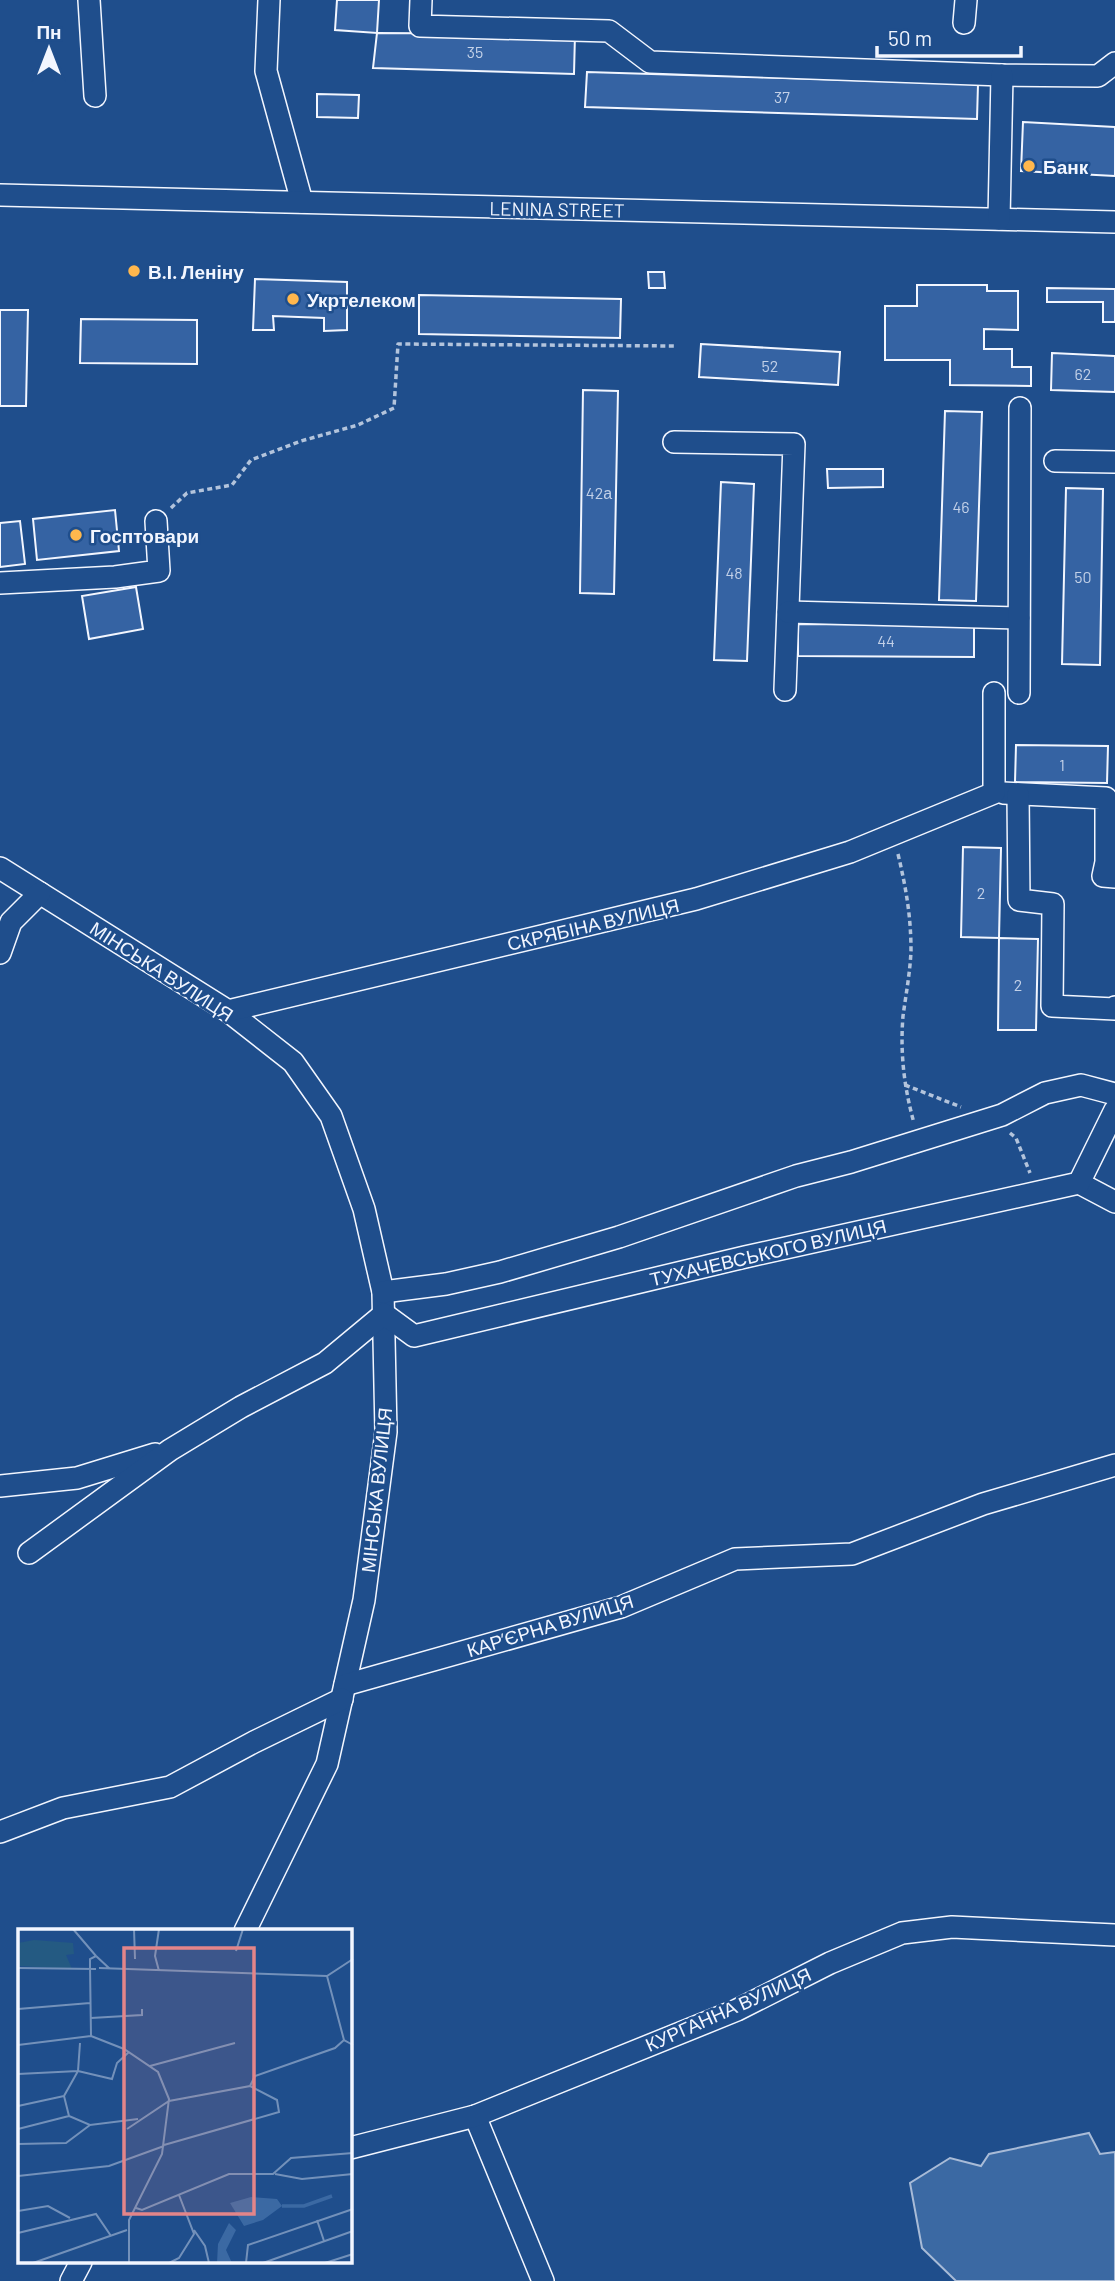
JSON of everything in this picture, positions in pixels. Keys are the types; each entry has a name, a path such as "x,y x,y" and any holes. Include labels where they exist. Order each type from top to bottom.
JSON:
{"street":[{"path":"89,0 95,96"},
{"path":"269,0 266,71 302,202"},
{"path":"421,0 421,26 609,31 650,62 1098,76 1115,63"},
{"path":"964,23 966,0"},
{"path":"999,219 1002,75"},
{"name":"LENINA STREET","path":"0,195 1115,222"},
{"path":"1019,693 1020,408"},
{"path":"674,442 794,444 785,690"},
{"path":"1055,461 1115,462"},
{"path":"0,583 115,577 159,571 156,521"},
{"path":"788,612 1019,618"},
{"path":"994,693 994,793 1106,798 1106,862 1103,876 1115,877"},
{"name":"СКРЯБІНА ВУЛИЦЯ","path":"228,1011 696,899 850,852 994,793"},
{"path":"1018,794 1019,900 1054,904 1052,1006 1115,1007"},
{"name":"МІНСЬКА ВУЛИЦЯ","path":"0,868 228,1011 293,1062 331,1116 364,1209 383,1292 386,1432 364,1600 327,1764 246,1929"},
{"path":"0,953 11,922 40,893"},
{"path":"383,1292 446,1284 500,1272 618,1237 796,1176 851,1162 1002,1115 1045,1093 1081,1085 1115,1094"},
{"path":"1115,1110 1079,1183 1115,1202"},
{"name":"ТУХАЧЕВСЬКОГО ВУЛИЦЯ","path":"384,1314 414,1336 745,1257 1079,1183"},
{"path":"29,1553 170,1450 241,1407 325,1363 384,1314"},
{"path":"0,1486 77,1478 170,1450"},
{"name":"КАР’ЄРНА ВУЛИЦЯ","path":"0,1832 63,1808 170,1787 344,1692 621,1607 735,1559 852,1554 983,1504 1115,1465"},
{"name":"КУРГАННА ВУЛИЦЯ","path":"352,2147 475,2116 737,2010 830,1963 902,1933 952,1927 1115,1935"},
{"path":"475,2116 543,2281"},
{"path":"71,2281 80,2264"}],"path":[{"path":"156,521 187,493 232,485 251,460 301,441 358,425 394,408 398,344 675,346"},
{"path":"893,835 909,903 911,953 901,1059 906,1096 919,1140"}],"water":[{"path":"1089,2133 1100,2154 1115,2152 1115,2281 956,2281 922,2248 910,2183 950,2158 981,2166 989,2154"}],"building":[{"path":"337,0 379,0 377,33 335,30"},
{"path":"377,33 575,34 574,74 373,68"},
{"path":"587,72 978,84 977,119 585,107"},
{"path":"317,94 359,95 358,118 317,117"},
{"path":"1023,122 1115,127 1115,176 1021,171"},
{"path":"648,272 664,272 665,288 649,288"},
{"path":"255,279 347,282 347,330 324,331 324,318 273,316 274,330 253,330"},
{"path":"917,285 987,285 987,291 1018,291 1018,330 984,329 984,349 1012,349 1012,367 1031,367 1031,386 950,385 950,360 885,360 885,306 917,306"},
{"path":"1047,288 1115,289 1115,322 1103,322 1103,302 1047,302"},
{"path":"419,295 621,299 620,338 419,334"},
{"path":"0,310 28,310 26,406 0,406"},
{"path":"81,319 197,320 197,364 80,363"},
{"path":"701,344 840,352 838,385 699,377"},
{"path":"1052,353 1115,356 1115,392 1051,390"},
{"path":"583,390 618,391 614,594 580,593"},
{"path":"945,411 982,412 976,601 939,600"},
{"path":"827,469 883,469 883,487 828,488"},
{"path":"721,482 754,484 747,661 714,660"},
{"path":"1066,488 1103,489 1100,665 1062,664"},
{"name":"Госптовари","path":"115,510 119,551 37,560 33,519"},
{"path":"20,521 25,564 0,567 0,523"},
{"path":"136,587 143,629 89,639 82,596"},
{"path":"798,624 974,625 974,657 798,656"},
{"path":"1016,745 1108,746 1107,783 1015,782"},
{"path":"963,847 1001,848 999,938 961,937"},
{"path":"999,938 1038,939 1036,1030 998,1030"}],"place":[{"name":"Банк","path":"1029,166"},
{"name":"В.І. Леніну","path":"134,271"},
{"name":"Укртелеком","path":"293,299"},
{"name":"Госптовари","path":"76,535"}]}
